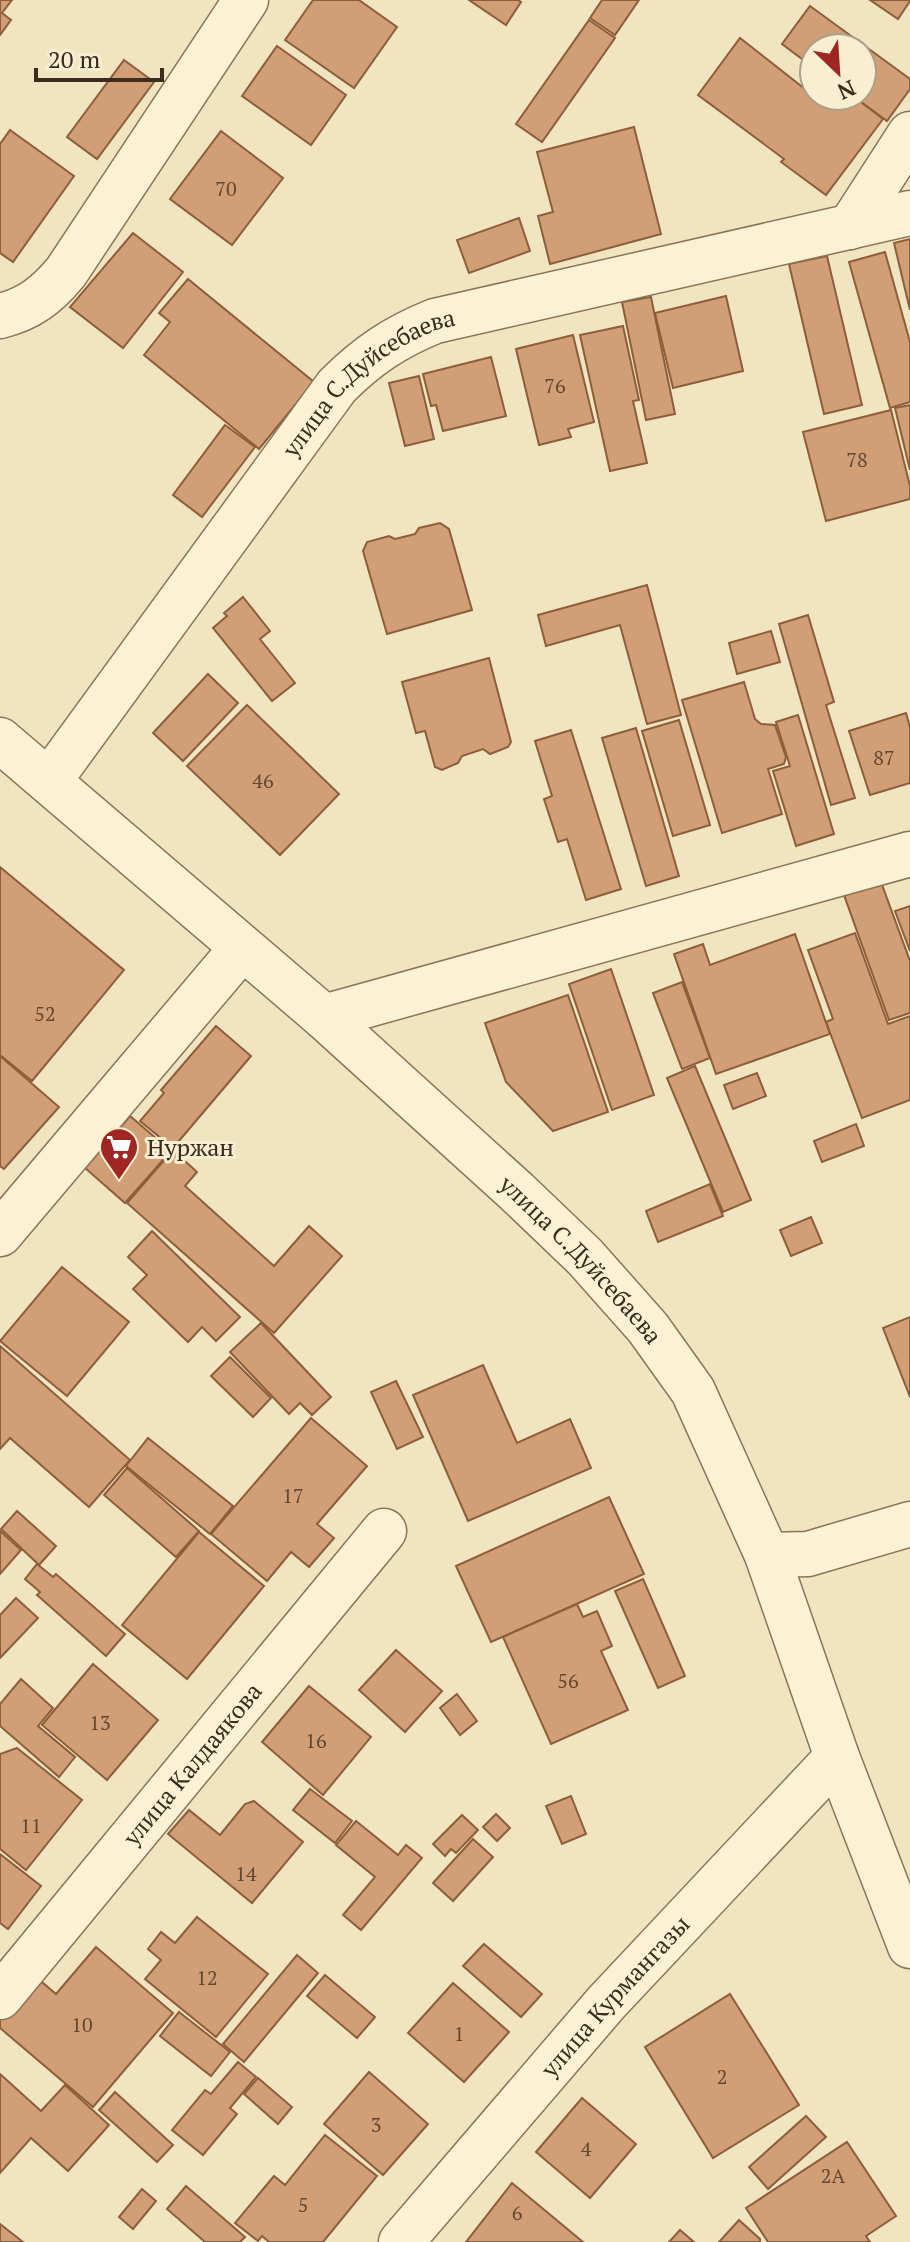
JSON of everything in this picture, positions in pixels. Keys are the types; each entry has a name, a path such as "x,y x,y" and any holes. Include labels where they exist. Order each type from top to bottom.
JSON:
{"street":[{"path":"0,316 25,308 48,293 66,272 246,0"},
{"path":"850,227 910,134"},
{"name":"улица С.Дуйсебаева","path":"49,781 337,386 369,355 402,334 435,321 910,213"},
{"name":"улица С.Дуйсебаева","path":"0,740 324,1017 585,1257 648,1328 693,1391 767,1555 837,1757 910,1946"},
{"path":"324,1017 910,854"},
{"path":"0,1234 242,948"},
{"path":"767,1555 808,1554 910,1524"},
{"name":"улица Калдаякова","path":"0,1997 384,1531"},
{"name":"улица Курмангазы","path":"401,2242 606,2003 837,1757"}],"building":[{"path":"0,0 12,0 2,13 11,20 0,35"},
{"path":"313,0 359,0 397,27 354,88 285,40"},
{"path":"469,0 518,0 521,2 506,25"},
{"path":"602,0 639,0 615,35 590,18"},
{"path":"870,0 910,0 910,1 898,19"},
{"path":"810,6 846,32 798,32 798,56 782,44"},
{"path":"589,20 615,38 542,142 516,124"},
{"path":"740,38 798,83 798,112 874,112 883,119 826,195 781,162 784,159 698,95"},
{"path":"277,46 346,95 311,145 242,96"},
{"path":"878,56 910,79 910,89 887,121 875,112 878,112"},
{"path":"124,60 154,82 97,159 67,137"},
{"path":"634,127 661,234 550,264 538,216 553,212 537,152"},
{"path":"10,130 74,176 13,262 0,253 0,144"},
{"path":"221,131 283,178 232,245 170,199"},
{"path":"519,218 530,251 469,273 457,240"},
{"path":"133,233 183,272 123,348 70,307"},
{"path":"910,239 910,310 894,243"},
{"path":"885,252 910,342 910,402 890,408 849,262"},
{"path":"827,256 862,405 824,414 789,264"},
{"path":"188,279 314,382 259,449 144,355 170,322 159,313"},
{"path":"726,296 743,371 673,388 655,313"},
{"path":"651,297 675,414 646,420 622,302"},
{"path":"623,326 639,400 633,401 647,463 610,471 580,335"},
{"path":"573,335 594,422 568,429 571,437 539,445 516,349"},
{"path":"491,357 506,416 443,431 436,405 431,406 423,374"},
{"path":"419,376 434,439 405,446 389,383"},
{"path":"910,405 910,470 895,408"},
{"path":"891,410 910,486 910,499 826,521 803,432"},
{"path":"225,425 255,447 202,517 173,495"},
{"path":"440,523 449,529 472,610 387,634 363,551 367,542 415,534 419,528"},
{"path":"647,585 681,715 647,724 620,625 546,646 538,615"},
{"path":"243,597 270,631 260,639 295,683 272,701 213,628 227,616 224,613"},
{"path":"808,615 834,702 826,705 855,798 831,805 779,624"},
{"path":"771,631 780,662 737,674 729,643"},
{"path":"489,658 511,742 508,747 490,754 483,749 462,756 458,763 442,770 435,767 425,731 416,733 402,682"},
{"path":"208,674 238,703 183,761 153,733"},
{"path":"744,682 755,719 761,724 775,725 786,757 784,764 768,769 782,814 722,833 682,700"},
{"path":"247,705 339,794 280,855 187,766"},
{"path":"906,713 910,727 910,783 870,795 849,731"},
{"path":"798,715 834,834 796,846 773,771 790,766 776,722"},
{"path":"679,720 710,825 673,836 642,731"},
{"path":"636,728 679,876 646,886 602,738"},
{"path":"571,730 621,889 586,900 567,839 558,842 544,799 552,796 535,741"},
{"path":"0,867 124,970 32,1081 0,1055"},
{"path":"881,882 910,961 910,1013 889,1020 844,895"},
{"path":"910,906 910,951 895,911"},
{"path":"855,933 888,1024 910,1016 910,1100 862,1118 826,1022 833,1019 808,950"},
{"path":"795,934 830,1034 716,1074 674,954 703,944 710,965"},
{"path":"611,969 654,1095 612,1110 569,984"},
{"path":"682,982 710,1058 682,1069 653,993"},
{"path":"568,995 608,1112 553,1131 506,1082 485,1023"},
{"path":"216,1026 251,1056 173,1148 140,1121 164,1093 161,1090"},
{"path":"0,1056 59,1107 4,1169 0,1166"},
{"path":"695,1066 751,1200 723,1212 667,1078"},
{"path":"757,1073 766,1096 733,1109 724,1085"},
{"path":"130,1116 171,1151 125,1203 85,1168"},
{"path":"856,1124 864,1146 822,1162 814,1141"},
{"path":"173,1150 197,1172 185,1186 274,1266 309,1226 342,1256 274,1333 127,1203"},
{"path":"710,1184 723,1216 658,1242 646,1211"},
{"path":"811,1217 822,1243 791,1256 780,1230"},
{"path":"152,1231 240,1317 216,1341 202,1327 188,1342 133,1289 147,1275 128,1257"},
{"path":"62,1267 129,1322 67,1396 0,1341"},
{"path":"910,1317 910,1397 883,1328"},
{"path":"261,1323 331,1397 312,1415 300,1403 289,1414 230,1352"},
{"path":"0,1346 130,1460 89,1507 10,1438 0,1449"},
{"path":"230,1357 271,1398 253,1417 211,1376"},
{"path":"483,1365 517,1443 570,1419 591,1468 468,1521 413,1395"},
{"path":"396,1381 423,1437 397,1449 371,1392"},
{"path":"311,1418 367,1466 317,1524 334,1538 309,1567 291,1552 267,1581 211,1534"},
{"path":"148,1438 233,1506 210,1534 126,1466"},
{"path":"127,1468 199,1531 176,1557 104,1495"},
{"path":"609,1497 644,1574 491,1642 456,1566"},
{"path":"17,1511 56,1546 39,1565 1,1529"},
{"path":"0,1531 21,1550 0,1574"},
{"path":"199,1532 264,1586 187,1679 122,1625"},
{"path":"37,1564 53,1577 56,1574 125,1634 106,1656 37,1595 40,1592 25,1579"},
{"path":"643,1579 685,1676 658,1688 615,1591"},
{"path":"16,1598 38,1618 0,1658 0,1615"},
{"path":"577,1604 583,1617 597,1611 612,1646 601,1651 628,1710 551,1744 503,1637"},
{"path":"396,1650 442,1691 405,1732 359,1690"},
{"path":"93,1664 158,1720 107,1780 42,1725"},
{"path":"21,1679 53,1708 38,1726 75,1757 59,1777 0,1726 0,1704"},
{"path":"309,1686 371,1737 323,1795 262,1742"},
{"path":"457,1694 477,1721 460,1735 440,1708"},
{"path":"17,1748 82,1800 26,1870 0,1849 0,1754"},
{"path":"310,1789 352,1821 335,1843 293,1810"},
{"path":"571,1796 586,1834 562,1844 546,1806"},
{"path":"254,1801 303,1842 252,1903 168,1834 189,1810 220,1835 245,1804"},
{"path":"496,1814 510,1828 497,1841 483,1827"},
{"path":"462,1815 478,1830 456,1853 451,1849 445,1856 433,1844"},
{"path":"356,1821 398,1855 406,1845 422,1858 361,1930 343,1915 375,1877 336,1845"},
{"path":"473,1839 493,1857 453,1901 433,1883"},
{"path":"0,1854 41,1886 8,1929 0,1923"},
{"path":"197,1917 268,1974 216,2037 145,1979 161,1960 148,1949 161,1932 175,1943"},
{"path":"484,1944 542,1994 521,2017 463,1966"},
{"path":"96,1947 173,2013 93,2107 0,2028 0,2019 36,1977 56,1994"},
{"path":"297,1955 318,1973 244,2062 223,2044"},
{"path":"325,1975 375,2017 357,2038 307,1996"},
{"path":"453,1983 509,2032 464,2082 408,2033"},
{"path":"730,1994 799,2105 713,2158 645,2047"},
{"path":"179,2012 230,2052 211,2076 160,2036"},
{"path":"238,2062 256,2077 230,2108 237,2114 203,2155 172,2130 205,2090 211,2094"},
{"path":"369,2072 428,2124 383,2175 324,2124"},
{"path":"0,2074 41,2111 65,2085 109,2125 68,2171 31,2138 0,2173"},
{"path":"258,2078 292,2107 278,2124 244,2094"},
{"path":"115,2092 173,2145 157,2162 99,2110"},
{"path":"582,2098 636,2144 590,2198 536,2152"},
{"path":"806,2116 826,2137 768,2189 749,2167"},
{"path":"325,2135 377,2176 323,2242 269,2242 262,2236 258,2241 235,2223 274,2176 285,2185"},
{"path":"847,2142 896,2216 866,2236 870,2242 768,2242 746,2208"},
{"path":"512,2183 583,2242 466,2242"},
{"path":"186,2186 245,2237 240,2242 205,2242 167,2209"},
{"path":"142,2189 156,2201 133,2229 119,2217"},
{"path":"739,2220 760,2239 760,2242 719,2242"},
{"path":"0,2224 23,2242 0,2242"},
{"path":"680,2230 694,2242 669,2242"}],"place":[{"name":"Нуржан","path":"119,1181"}]}
